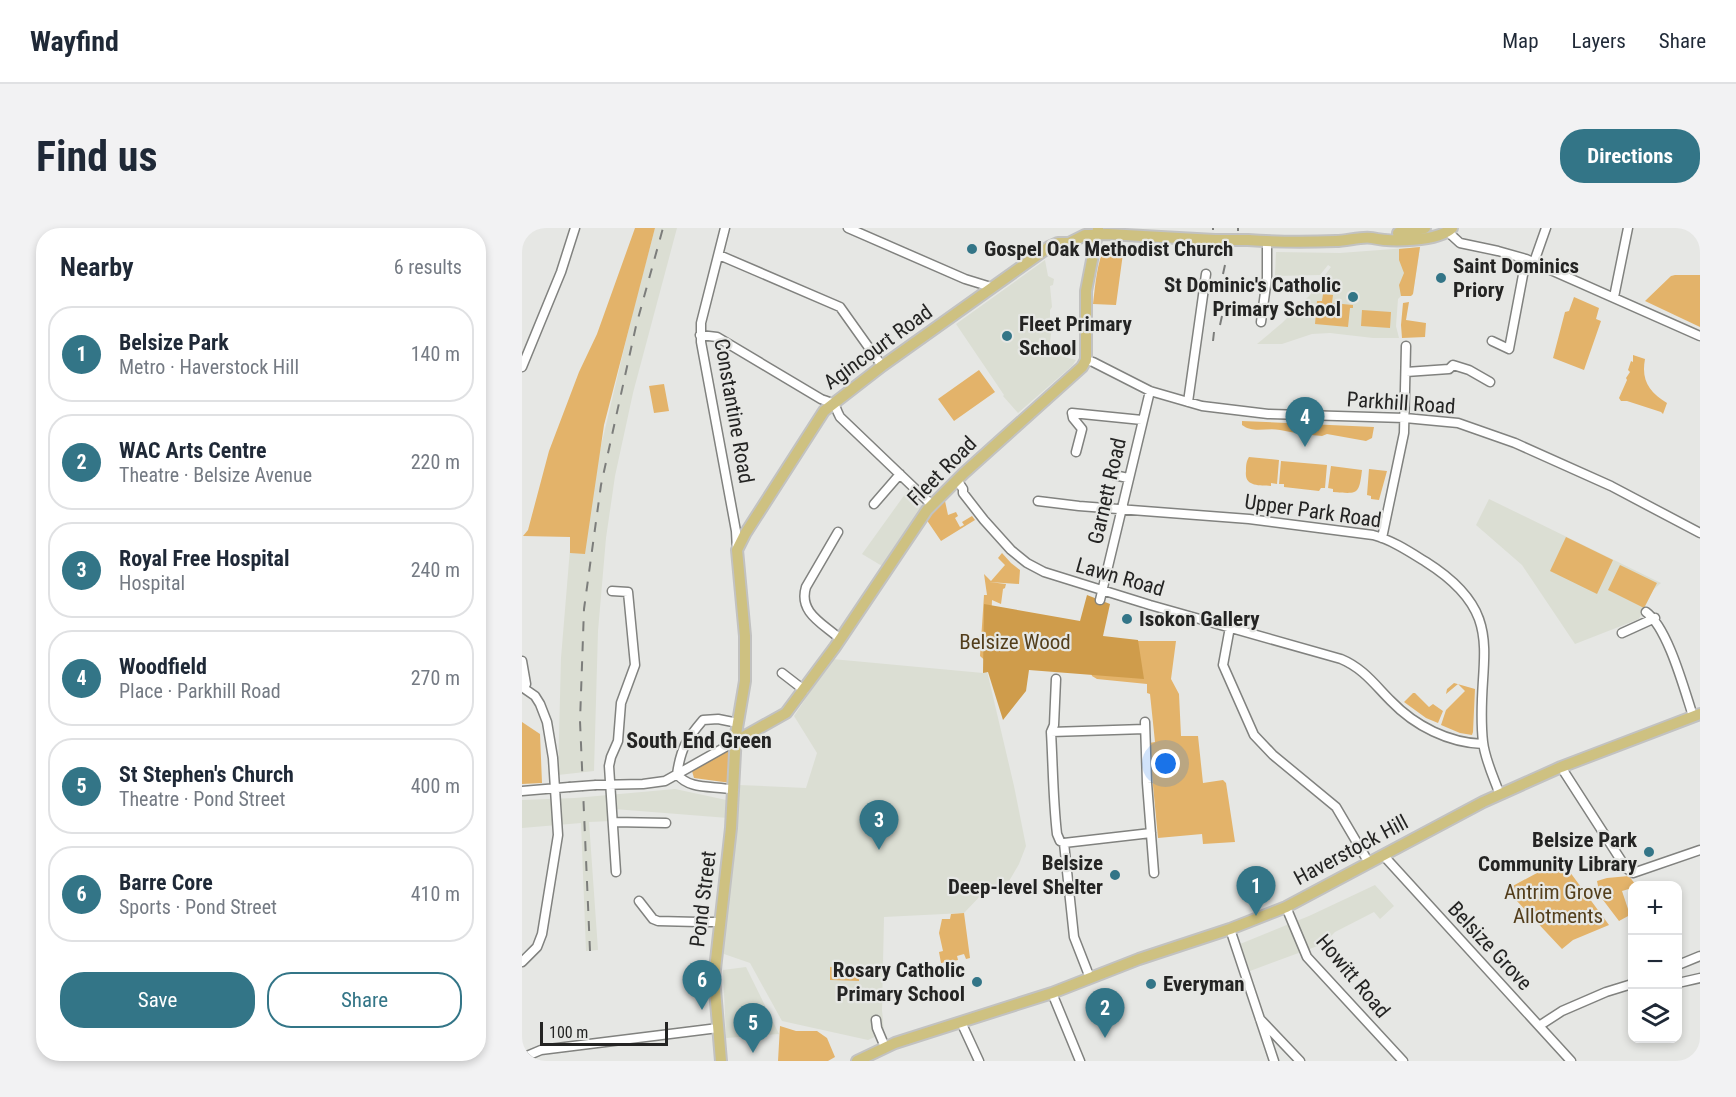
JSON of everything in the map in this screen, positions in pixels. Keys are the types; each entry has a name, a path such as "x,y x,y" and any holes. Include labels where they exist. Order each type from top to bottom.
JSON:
{"main road":[{"path":"1425,228 1374,236 1378,241 1435,237 1450,230"},
{"name":"Agincourt Road","path":"738,723 745,681 745,650 737,550 741,533 824,411 833,403 1048,247 1058,243 1069,243 1095,230 1215,240 1336,241 1374,236"},
{"path":"1086,360 1085,302 1095,230"},
{"path":"1069,243 1092,250"},
{"name":"Fleet Road","path":"736,741 786,713 932,505 1078,372 1086,360"},
{"name":"Haverstock Hill","path":"857,1061 881,1049 1052,993 1138,959 1230,929 1286,907 1500,795 1561,767 1697,715"},
{"path":"736,741 738,723 752,732"},
{"name":"Pond Street","path":"722,1061 714,978 731,831 736,741"}],"street":[{"path":"522,367 561,272 575,228"},
{"name":"Constantine Road","path":"725,228 700,335 741,533"},
{"path":"848,228 965,279 992,287"},
{"path":"1492,341 1509,350 1530,260 1546,228"},
{"path":"1614,297 1628,228"},
{"path":"1450,230 1460,243 1530,260 1700,336"},
{"path":"1261,322 1267,278 1267,241"},
{"path":"719,255 840,307 882,366"},
{"path":"1188,402 1206,274"},
{"path":"700,335 717,337 821,399 833,403 838,408 840,417 932,505"},
{"path":"1382,538 1404,434 1406,346"},
{"name":"Parkhill Road","path":"1086,360 1150,391 1188,402 1236,411 1405,418 1458,423 1515,443 1611,486 1700,533"},
{"path":"1406,372 1449,369 1453,365 1469,370 1490,382"},
{"name":"Garnett Road","path":"1100,600 1150,391"},
{"path":"1076,452 1082,429 1073,418 1072,413 1142,420"},
{"path":"874,504 900,474"},
{"path":"1114,475 1128,478"},
{"name":"Lawn Road","path":"954,483 963,489 963,493 999,538 1027,563 1059,578 1351,663 1400,710 1422,726 1451,739 1484,744"},
{"name":"Upper Park Road","path":"1038,501 1266,521 1382,538 1417,556 1459,588 1476,610 1482,625 1484,744 1500,795"},
{"path":"837,532 806,587 803,597 808,612 840,639"},
{"path":"612,591 628,592 635,665 621,703 618,741 609,766 616,872"},
{"path":"1646,612 1655,618 1667,642 1697,715"},
{"path":"1622,633 1655,618"},
{"path":"1230,627 1222,665 1254,735 1273,755 1336,807 1369,863"},
{"path":"522,661 526,684 523,687 535,696 547,722 553,758 558,835 542,933 537,947 522,962"},
{"path":"782,673 804,690"},
{"path":"1056,679 1054,725 1051,732 1054,782 1052,790 1057,834 1060,841 1064,843 1151,833"},
{"path":"734,790 691,785 682,781 677,774 680,753 688,737 703,720 718,719 738,723"},
{"path":"1051,732 1145,725 1154,873"},
{"path":"522,790 658,782 736,741"},
{"path":"1561,767 1626,868 1633,873 1700,850"},
{"path":"614,822 666,823"},
{"path":"1064,843 1074,937 1090,978"},
{"name":"Belsize Grove","path":"1383,855 1571,1061"},
{"path":"639,901 658,921 719,922"},
{"name":"Howitt Road","path":"1286,907 1307,957 1403,1061"},
{"path":"1230,929 1274,1061"},
{"path":"1682,963 1700,956"},
{"path":"1682,982 1700,978"},
{"path":"1539,1026 1562,1011 1606,992 1628,986"},
{"path":"1052,993 1080,1061"},
{"path":"1258,1017 1300,1061"},
{"path":"876,1020 881,1049"},
{"path":"961,1022 979,1061"},
{"path":"522,1058 541,1050 718,1028"}],"shaded area":[{"path":"655,228 677,228 633,393 615,476 606,538 598,631 594,771 558,775 561,658 571,537 571,550 596,467"},
{"name":"St Dominic's Catholic Primary School","path":"1420,247 1413,294 1401,296 1398,299 1396,326 1399,338 1373,338 1330,333 1312,334 1282,344 1257,344 1310,295 1331,267 1328,265 1320,275 1275,276 1276,252 1340,253"},
{"name":"Fleet Primary School","path":"1045,260 1048,276 1054,279 1053,285 1050,286 1052,352 1076,360 1018,413 1003,396 956,324"},
{"path":"908,490 923,507 882,566 862,554"},
{"path":"1489,499 1661,583 1653,590 1639,619 1575,644 1522,565 1476,525"},
{"path":"832,659 983,673 987,671 1026,846 1005,888 985,891 964,913 884,917 882,1010 884,1033 868,1040 782,1021 750,963 724,954 723,940 739,785 806,788 817,753 794,716"},
{"path":"675,789 731,801 728,818 614,809 612,821 589,822 598,950 586,951 581,823 522,828 522,800 575,798"},
{"path":"1375,885 1394,906 1380,919 1374,912 1335,932 1323,944 1250,971 1240,944 1309,916"},
{"path":"746,967 779,1034 726,1038 723,970"}],"green space":[{"path":"635,228 655,228 604,425 585,554 570,553 570,537 523,536 528,530 549,451 579,372 597,334"},
{"path":"1106,246 1124,246 1116,305 1093,304 1098,266"},
{"path":"1420,247 1413,294 1401,296 1399,285 1404,273 1399,260 1399,249"},
{"path":"1700,275 1700,327 1645,301 1671,276"},
{"path":"1323,294 1333,295 1332,303 1353,305 1353,308 1350,308 1348,327 1315,324 1317,301 1322,301"},
{"path":"1574,297 1599,308 1596,319 1601,321 1584,370 1553,358 1565,312 1569,311"},
{"path":"1409,302 1406,320 1426,323 1425,337 1402,338 1403,303"},
{"path":"1362,310 1391,312 1390,328 1361,326"},
{"path":"1633,355 1645,359 1644,373 1648,385 1667,403 1663,414 1621,401 1619,398 1630,372 1628,370 1631,361 1633,362"},
{"path":"979,370 995,392 954,421 938,399"},
{"path":"664,384 669,411 654,413 649,386"},
{"path":"1242,421 1374,427 1372,438 1366,441 1327,434 1322,436 1275,429 1256,430 1242,425"},
{"path":"1249,457 1279,460 1277,484 1271,483 1271,486 1250,483 1246,476 1246,464"},
{"path":"1281,461 1327,465 1325,488 1319,491 1284,487 1284,484 1279,484"},
{"path":"1331,466 1362,470 1360,484 1356,491 1352,493 1333,492 1333,489 1328,488"},
{"path":"1369,469 1387,471 1379,500 1371,499 1371,496 1367,495"},
{"path":"945,501 948,515 956,512 958,516 955,518 960,527 964,525 962,522 972,516 975,520 941,541 926,519"},
{"path":"1566,537 1613,560 1597,594 1550,571"},
{"path":"1002,553 1020,570 1019,584 989,582 1006,584 1001,604 992,600 989,664 980,656 984,595 987,595 984,574 991,581 1005,565 998,558"},
{"path":"1620,565 1657,583 1644,608 1608,590"},
{"name":"Belsize Wood","path":"1087,595 1110,604 1103,636 1138,640 1144,679 1029,670 1026,691 1003,720 988,672 983,673 984,604 1080,621"},
{"path":"1100,637 1123,641 1176,641 1171,679 1179,694 1181,736 1198,736 1203,783 1223,780 1226,783 1235,842 1203,844 1202,834 1158,838 1149,743 1155,742 1150,694 1147,693 1147,684 1097,679 1092,676"},
{"path":"1454,683 1458,684 1446,694 1447,689"},
{"path":"1458,684 1475,689 1472,735 1441,725 1446,710 1465,691"},
{"path":"1413,693 1429,707 1433,704 1443,711 1438,723 1426,718 1404,702"},
{"path":"522,722 540,734 542,783 522,784"},
{"path":"731,749 731,783 694,778 692,771"},
{"name":"Antrim Grove Allotments","path":"1561,860 1609,925 1573,940 1562,949 1516,900 1509,888"},
{"path":"1629,876 1633,881 1628,881 1628,889 1622,891 1628,916 1619,921 1600,896 1597,881"},
{"path":"964,913 970,958 966,959 964,954 957,956 958,960 941,963 939,952 943,951 939,933 942,919 950,919 951,914"},
{"path":"830,967 859,968 859,981 830,980"},
{"path":"780,1026 796,1031 817,1031 827,1038 835,1057 828,1061 778,1061"}],"railway":[{"path":"590,951 580,721 584,609 601,485 636,326 663,228"},
{"path":"1231,257 1233,250"},
{"path":"1223,274 1225,265"},
{"path":"1226,292 1227,283"},
{"path":"1218,307 1219,299"},
{"path":"1220,325 1222,316"},
{"path":"1213,341 1214,332"}],"place":[{"name":"Gospel Oak Methodist Church","path":"972,249"},
{"name":"Saint Dominics Priory","path":"1441,278"},
{"name":"St Dominic's Catholic Primary School","path":"1353,297"},
{"name":"Fleet Primary School","path":"1007,336"},
{"name":"Woodfield","path":"1305,447"},
{"name":"Isokon Gallery","path":"1127,619"},
{"name":"Royal Free Hospital","path":"879,850"},
{"name":"Belsize Park Community Library","path":"1649,852"},
{"name":"Belsize Deep-level Shelter","path":"1115,875"},
{"name":"Belsize Park","path":"1256,916"},
{"name":"Rosary Catholic Primary School","path":"977,982"},
{"name":"Everyman","path":"1151,984"},
{"name":"Barre Core","path":"702,1010"},
{"name":"WAC Arts Centre","path":"1105,1038"},
{"name":"St Stephen's Church","path":"753,1053"}],"district":[{"name":"South End Green","path":"699,740"}]}
